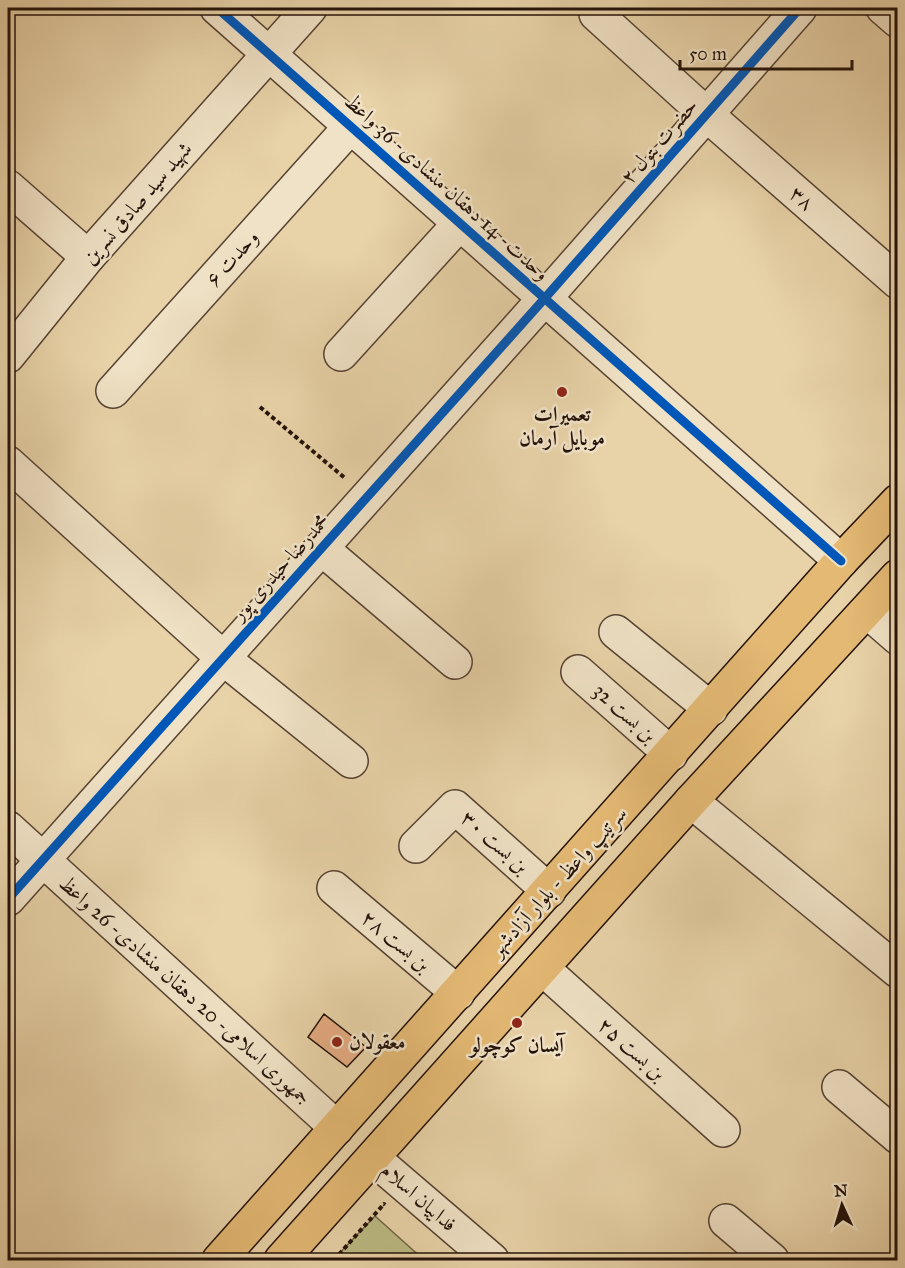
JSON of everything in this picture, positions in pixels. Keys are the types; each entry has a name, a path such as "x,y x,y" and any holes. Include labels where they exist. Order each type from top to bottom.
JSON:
{"main road":[{"name":"سرتیپ واعظ - بلوار آزادشهر","path":"219,1260 897,501"},
{"path":"281,1260 691,801 897,576"}],"street":[{"name":"وحدت- 14 دهقان منشادی- 36 واعظ","path":"217,8 841,561"},
{"name":"حضرت بتول ۲","path":"545,298 800,8"},
{"path":"883,8 897,21"},
{"name":"شهید سید صادق نسرین","path":"8,356 88,257 269,54 305,9"},
{"name":"۳۸","path":"596,14 897,282"},
{"name":"وحدت ۶","path":"113,391 351,126"},
{"path":"8,187 88,257"},
{"path":"341,354 460,223"},
{"name":"محمدرضا حیدری پور","path":"8,899 545,298"},
{"path":"8,463 223,658 351,761"},
{"path":"321,549 455,662"},
{"path":"867,611 897,638"},
{"path":"616,632 711,709"},
{"name":"بن بست 32","path":"578,672 671,754"},
{"path":"691,801 897,971"},
{"name":"بن بست ۳۰","path":"416,846 455,807 549,891"},
{"name":"جمهوری اسلامی- 20 دهقان منشادی- 26 واعظ","path":"8,828 337,1128"},
{"name":"بن بست ۲۸","path":"334,888 458,993"},
{"name":"بن بست ۲۵","path":"542,968 723,1130"},
{"path":"839,1087 897,1137"},
{"name":"فداییان اسلام","path":"373,1158 492,1260"},
{"path":"726,1221 772,1260"}],"path":[{"path":"260,407 367,497"},
{"path":"334,1260 384,1204 392,1211"}],"shaded area":[{"path":"375,1216 424,1260 333,1260"}],"building":[{"name":"معقولان","path":"324,1014 366,1047 347,1067 308,1037"}],"cycle path":[{"path":"217,8 841,561"},
{"path":"8,899 545,298 800,8"}],"place":[{"name":"تعمیرات موبایل آرمان","path":"562,392"},
{"name":"آیسان کوچولو","path":"517,1023"},
{"name":"معقولان","path":"337,1042"}]}
